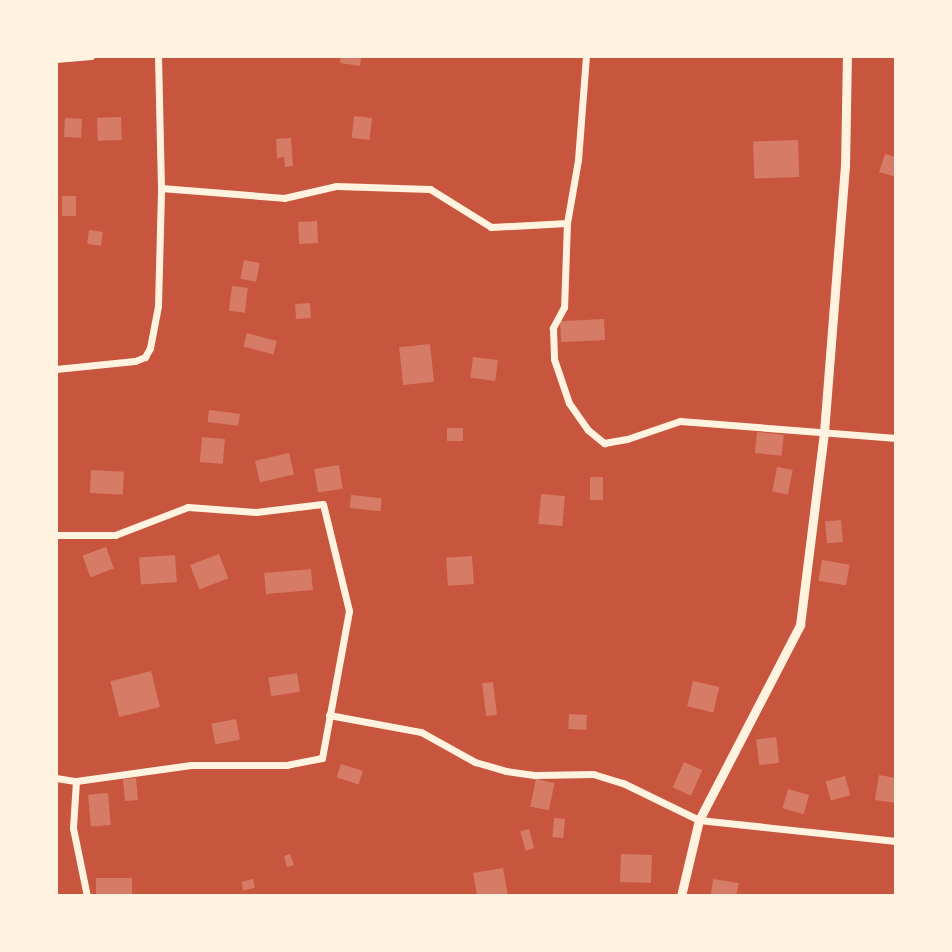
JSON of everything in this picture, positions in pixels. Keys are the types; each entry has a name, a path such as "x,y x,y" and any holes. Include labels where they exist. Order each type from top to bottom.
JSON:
{"street":[{"path":"56,59 91,56"},
{"path":"56,369 135,361 145,357 158,306 161,188 158,56"},
{"path":"586,56 578,160 567,223 564,307 553,328 554,359 569,403 588,430 604,443 627,439 680,421 896,438"},
{"path":"681,896 699,820 800,625 824,432 845,167 847,56"},
{"path":"161,188 284,198 336,186 430,189 491,227 567,223"},
{"path":"56,535 115,535 188,507 256,512 323,504 349,611 322,758 287,765 191,765 76,781 56,778"},
{"path":"329,715 421,732 475,762 506,771 536,775 593,774 623,783 699,820 896,841"},
{"path":"76,781 73,828 87,896"}],"building":[{"path":"341,56 361,56 360,66 340,63"},
{"path":"354,116 372,118 370,140 352,138"},
{"path":"121,117 122,140 98,141 97,118"},
{"path":"65,118 82,119 81,138 64,137"},
{"path":"291,138 293,166 285,167 284,157 277,158 276,139"},
{"path":"798,140 799,177 754,179 753,142"},
{"path":"885,154 896,157 896,177 879,172"},
{"path":"62,196 76,196 76,216 62,216"},
{"path":"317,221 318,243 299,244 298,222"},
{"path":"89,230 103,232 101,246 87,244"},
{"path":"244,260 260,263 256,282 240,279"},
{"path":"232,286 248,288 245,313 229,311"},
{"path":"310,303 311,318 296,319 295,304"},
{"path":"604,319 605,340 561,342 560,321"},
{"path":"247,333 277,341 273,355 243,347"},
{"path":"430,344 434,382 403,385 399,347"},
{"path":"473,357 498,360 495,381 470,378"},
{"path":"209,410 240,414 238,426 208,422"},
{"path":"447,428 463,428 463,441 447,441"},
{"path":"757,432 784,435 782,456 755,453"},
{"path":"202,437 225,439 223,464 200,462"},
{"path":"289,453 294,474 260,482 255,461"},
{"path":"339,465 343,489 318,493 314,469"},
{"path":"777,467 793,470 788,495 772,492"},
{"path":"91,470 124,472 123,495 90,493"},
{"path":"590,477 603,477 603,500 590,500"},
{"path":"541,494 565,496 562,526 538,524"},
{"path":"351,495 382,498 380,511 350,508"},
{"path":"841,520 843,542 827,543 825,521"},
{"path":"106,547 114,569 90,577 83,556"},
{"path":"219,554 228,578 199,589 190,565"},
{"path":"175,555 177,582 141,584 139,558"},
{"path":"472,556 474,584 448,586 446,558"},
{"path":"822,560 850,565 846,586 818,581"},
{"path":"311,569 313,590 266,594 264,573"},
{"path":"151,671 160,707 119,717 110,681"},
{"path":"297,673 300,692 271,696 268,678"},
{"path":"693,681 719,687 713,712 687,706"},
{"path":"493,682 497,715 486,716 482,683"},
{"path":"569,714 587,715 586,730 568,729"},
{"path":"236,719 240,740 215,744 211,724"},
{"path":"776,737 779,763 759,765 756,739"},
{"path":"684,762 702,770 691,796 673,788"},
{"path":"341,764 363,771 359,784 337,777"},
{"path":"879,775 896,778 896,803 875,800"},
{"path":"845,776 850,795 831,800 826,781"},
{"path":"136,778 138,800 125,801 123,779"},
{"path":"536,779 555,783 549,810 530,806"},
{"path":"788,789 809,795 804,814 782,808"},
{"path":"108,793 111,825 91,827 88,795"},
{"path":"554,818 565,819 563,838 552,837"},
{"path":"529,829 534,848 525,851 520,831"},
{"path":"290,854 294,865 287,867 284,856"},
{"path":"621,854 652,855 651,883 620,882"},
{"path":"503,868 508,896 477,896 473,873"},
{"path":"96,878 132,878 132,896 96,896"},
{"path":"253,879 255,888 243,890 241,882"},
{"path":"713,879 739,883 736,896 711,895"}]}
